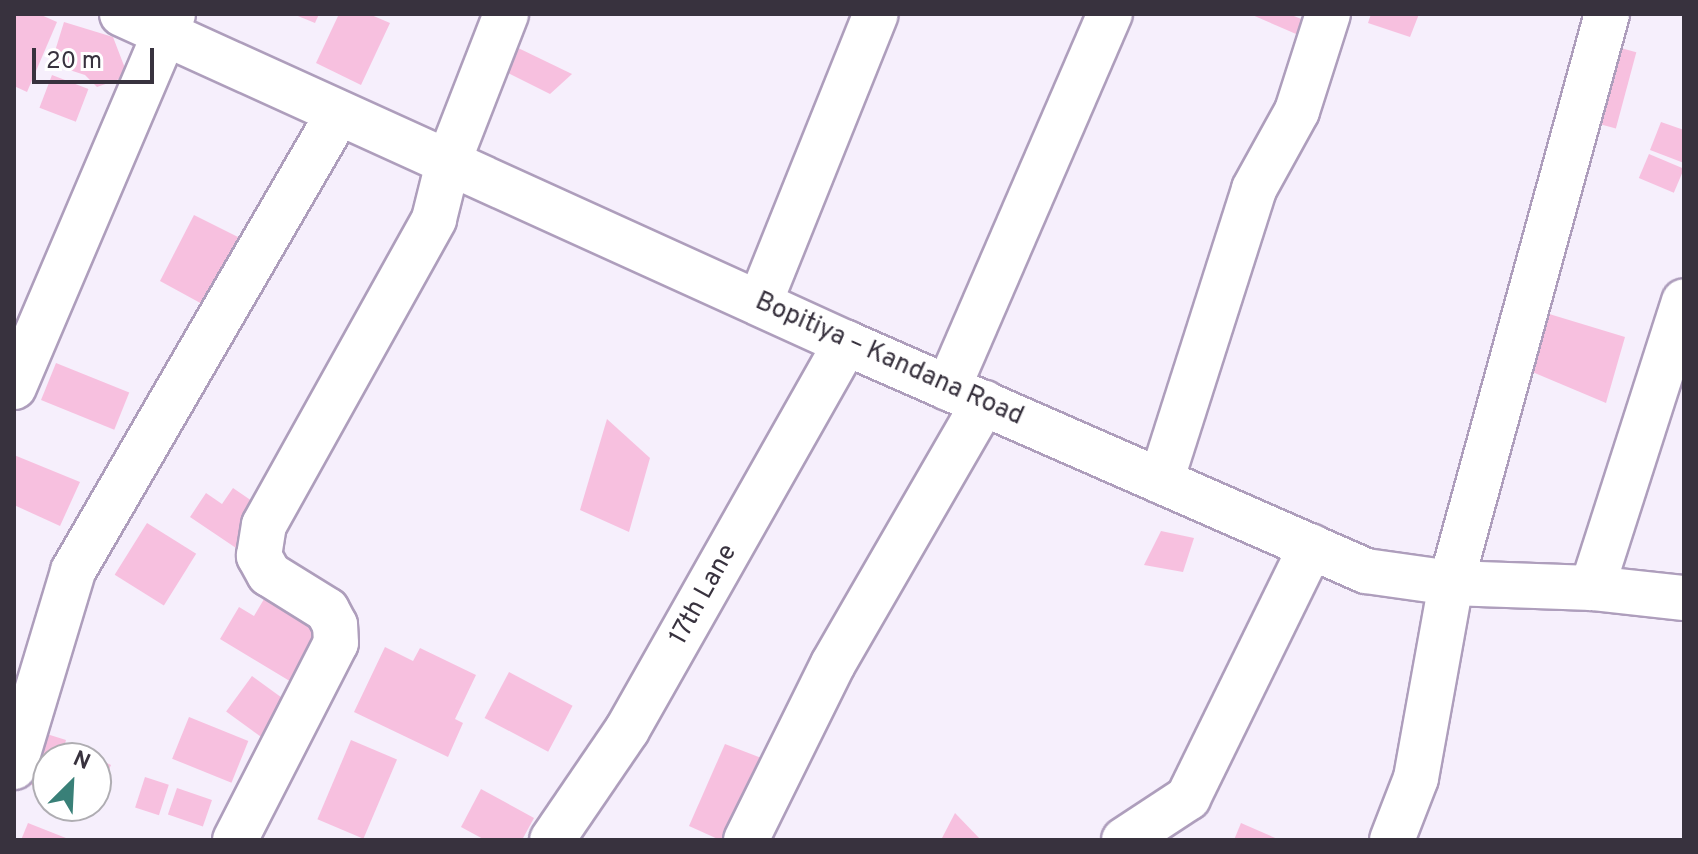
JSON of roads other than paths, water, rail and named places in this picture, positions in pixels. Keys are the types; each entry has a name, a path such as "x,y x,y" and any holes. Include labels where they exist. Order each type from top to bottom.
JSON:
{"street":[{"name":"Bopitiya – Kandana Road","path":"122,14 168,25 338,114 846,343 1366,571 1451,583 1592,588 1684,598"},
{"path":"235,840 336,643 335,625 327,610 269,574 259,556 264,525 434,219 448,163 506,14"},
{"path":"760,302 876,14"},
{"path":"746,840 966,395 1110,14"},
{"path":"1161,481 1254,189 1297,111 1328,14"},
{"path":"1392,840 1416,778 1451,583 1607,14"},
{"path":"14,387 168,25"},
{"path":"14,767 73,571 338,114"},
{"path":"1592,588 1684,301"},
{"name":"17th Lane","path":"552,840 627,730 846,343"},
{"path":"1124,840 1188,798 1311,547"}]}
